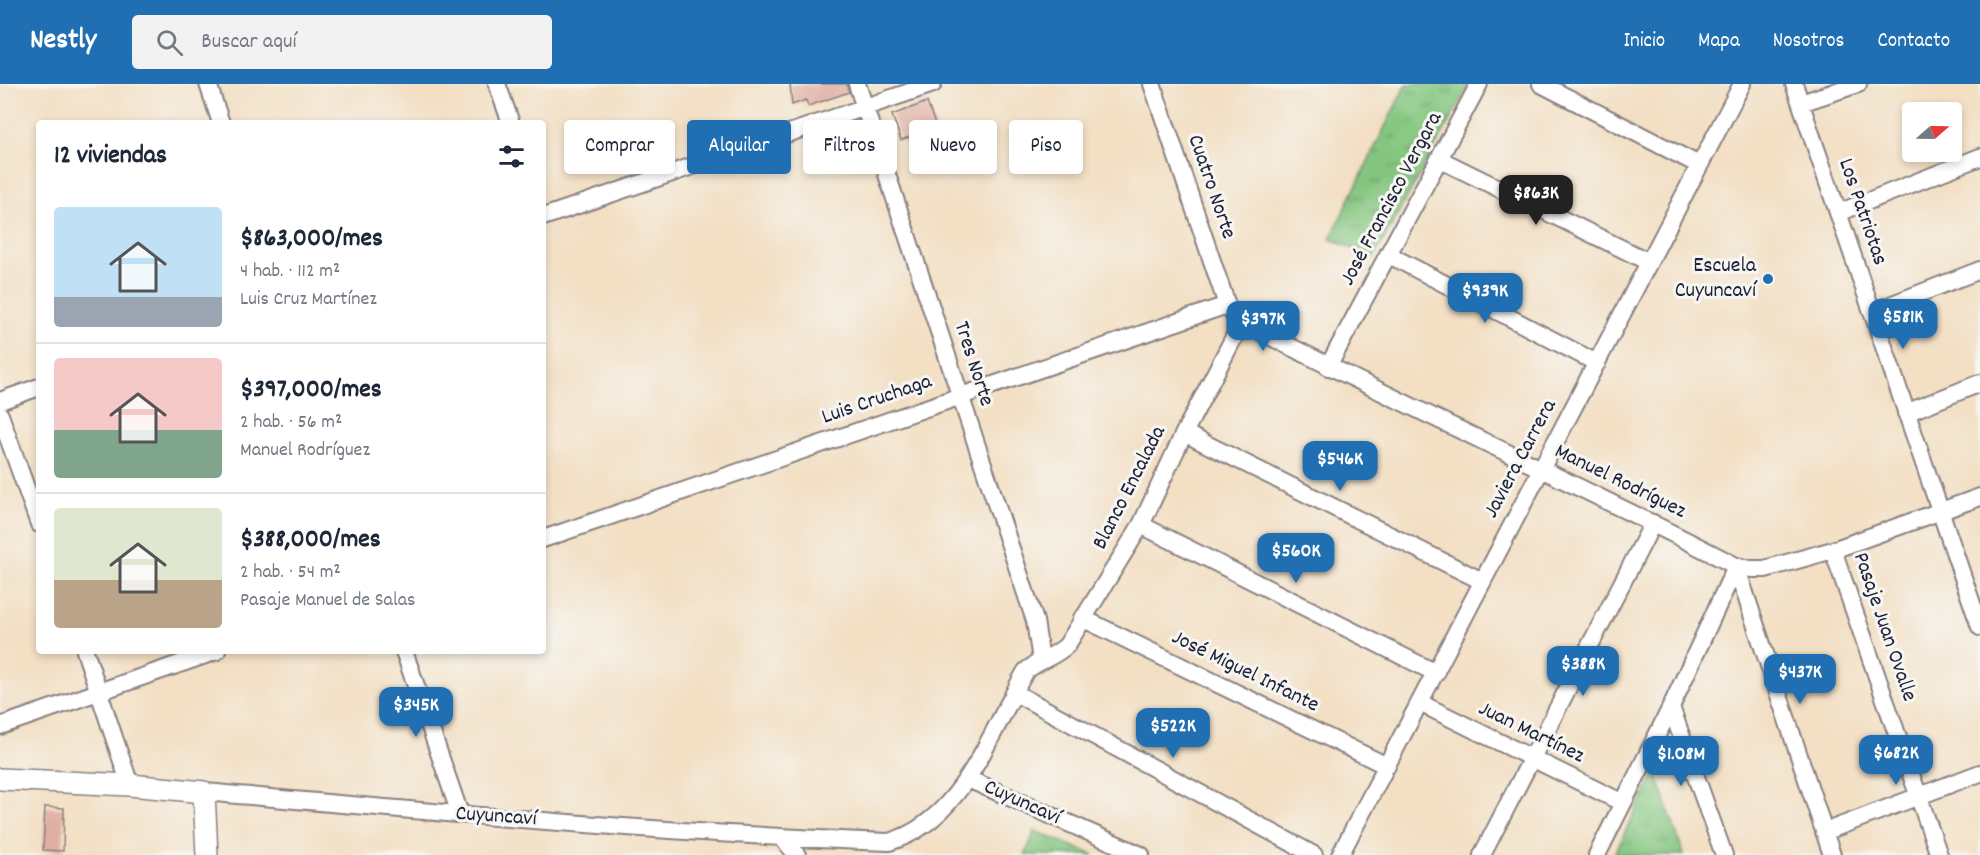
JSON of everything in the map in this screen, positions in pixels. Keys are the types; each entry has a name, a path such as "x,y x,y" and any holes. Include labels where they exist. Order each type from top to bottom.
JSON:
{"street":[{"path":"208,84 220,120"},
{"path":"497,84 510,120"},
{"name":"Tres Norte","path":"857,84 1035,621 1041,660"},
{"path":"546,216 933,84"},
{"name":"Cuatro Norte","path":"1152,84 1227,304"},
{"name":"José Francisco Vergara","path":"1328,367 1479,84"},
{"path":"1541,84 1699,165"},
{"name":"Javiera Carrera","path":"1340,855 1742,84"},
{"name":"Los Patriotas","path":"1794,84 1979,622"},
{"path":"1801,103 1858,84"},
{"path":"1838,213 1980,157"},
{"path":"1439,159 1649,262"},
{"path":"1389,255 1597,363"},
{"path":"1872,312 1980,270"},
{"name":"Manuel Rodríguez","path":"1227,304 1242,322 1328,367 1653,522 1736,566 1765,569 1833,550 1980,496"},
{"name":"Luis Cruchaga","path":"546,538 1227,304"},
{"name":"Blanco Encalada","path":"1041,660 1054,655 1067,645 1141,525 1184,433 1242,322"},
{"path":"1906,413 1980,383"},
{"path":"0,400 36,388"},
{"path":"0,415 36,516"},
{"path":"1184,433 1482,581"},
{"path":"1482,855 1653,522"},
{"path":"1141,525 1436,673"},
{"name":"Pasaje Juan Ovalle","path":"1833,550 1939,855"},
{"path":"1596,855 1671,707 1736,566"},
{"path":"1736,566 1832,855"},
{"name":"José Miguel Infante","path":"1082,618 1387,766"},
{"path":"86,654 130,785"},
{"path":"0,726 208,654"},
{"path":"405,654 460,814"},
{"name":"Cuyuncaví","path":"0,779 130,785 460,814 782,838 889,842 900,839 927,823 968,779 1026,671 1041,660"},
{"path":"1015,693 1314,855"},
{"name":"Juan Martínez","path":"1420,703 1623,803"},
{"path":"1671,707 1724,855"},
{"path":"1824,832 1980,772"},
{"name":"Cuyuncaví","path":"968,779 1141,855"},
{"path":"204,792 207,855"},
{"path":"782,838 797,855"}],"green space":[{"path":"1406,84 1470,84 1374,257 1330,239"},
{"path":"1655,771 1684,855 1614,855"},
{"path":"1035,831 1094,855 1025,855"}],"building":[{"path":"790,84 847,84 849,92 808,106 806,100 792,105"},
{"path":"927,102 933,120 909,120 909,137 901,140 897,120 894,120 892,115"},
{"path":"45,807 64,808 63,851 43,850"}],"place":[{"name":"Escuela Cuyuncaví","path":"1768,279"}]}
